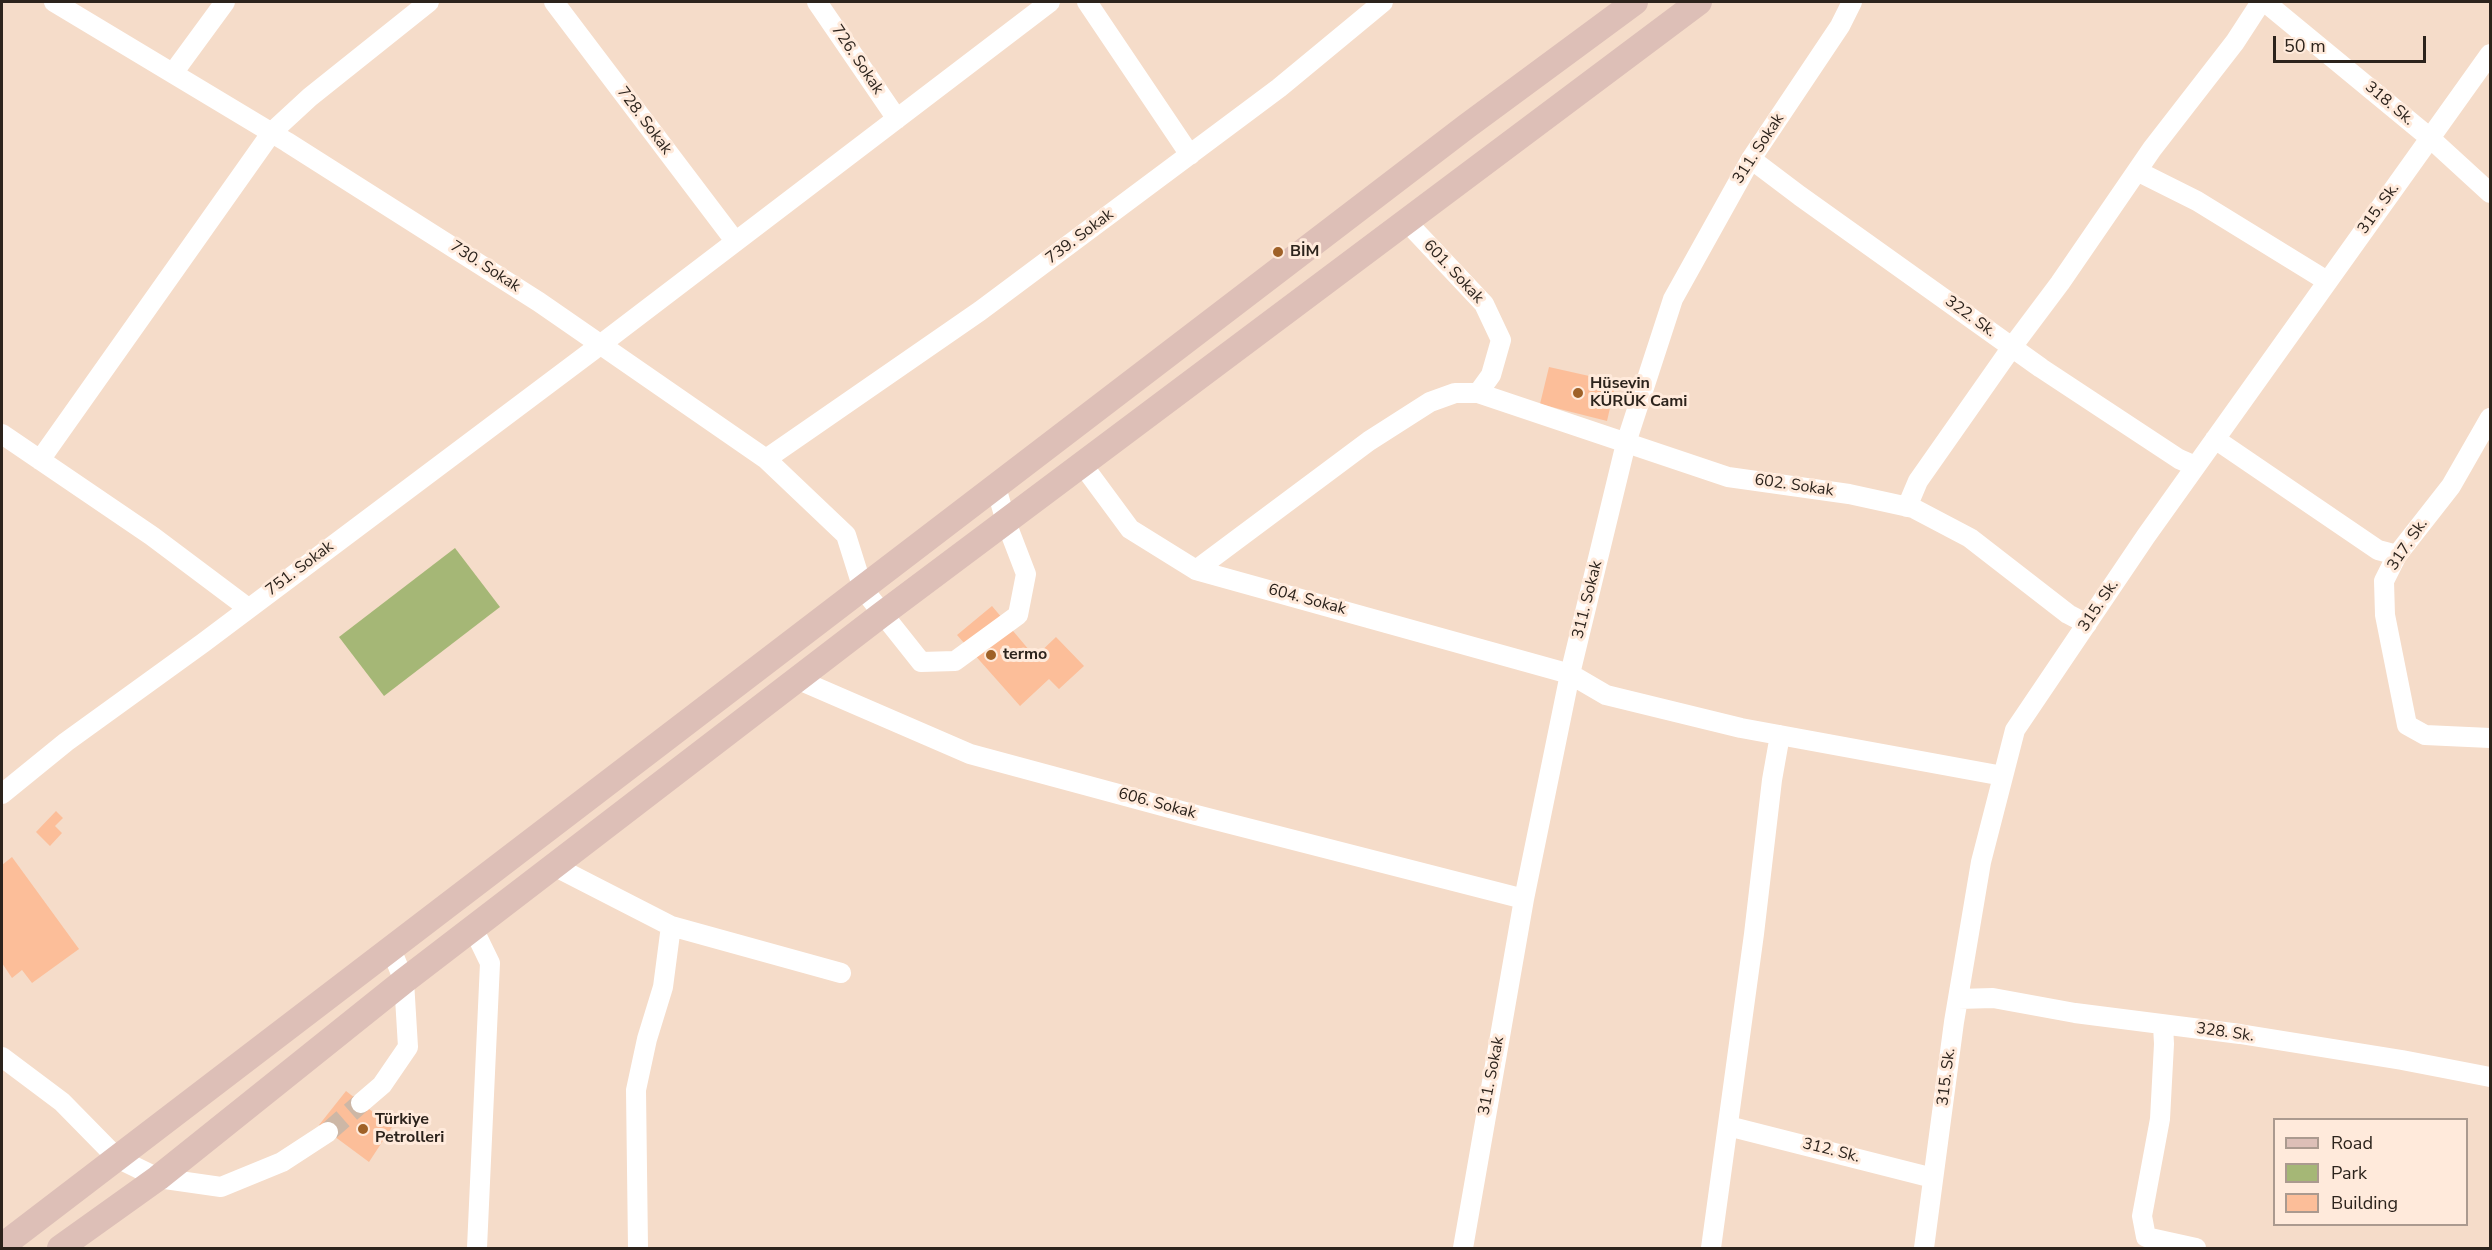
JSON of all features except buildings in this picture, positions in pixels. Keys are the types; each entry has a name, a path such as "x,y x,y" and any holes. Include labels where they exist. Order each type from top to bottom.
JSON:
{"main road":[{"path":"2,1246 1467,126 1635,2"},
{"path":"60,1248 158,1178 473,928 881,615 1405,220 1699,2"}],"street":[{"name":"730. Sokak","path":"54,2 272,132 539,302 766,459 846,535 863,589 881,615 921,662 955,662 1018,615 1026,574 1006,522 996,487"},
{"path":"173,73 225,2"},
{"path":"40,460 272,132 310,97 429,2"},
{"name":"728. Sokak","path":"554,2 735,241"},
{"name":"726. Sokak","path":"817,2 897,119"},
{"name":"751. Sokak","path":"2,794 66,742 600,345 1050,2"},
{"path":"1087,2 1190,155"},
{"name":"739. Sokak","path":"766,459 980,312 1279,88 1383,2"},
{"name":"311. Sokak","path":"1463,1248 1524,898 1570,674 1626,443 1673,298 1751,159 1840,26 1852,2"},
{"path":"1906,507 1918,481 2012,347 2060,283 2137,171 2263,2"},
{"name":"318. Sk.","path":"2263,2 2430,138 2490,193"},
{"name":"315. Sk.","path":"1924,1248 1958,999 1981,862 2015,730 2195,466 2490,54"},
{"name":"322. Sk.","path":"1751,159 2012,347 2179,459 2195,466"},
{"path":"2137,171 2197,201 2328,281"},
{"name":"601. Sokak","path":"1405,220 1485,304 1501,340 1491,375 1478,393"},
{"path":"1196,570 1369,441 1430,402 1455,393 1478,393"},
{"name":"602. Sokak","path":"1478,393 1728,477 1849,494 1906,507 1970,538 2068,614 2086,624"},
{"name":"317. Sk.","path":"2490,418 2451,486 2397,555 2384,581 2385,615 2407,725 2425,735 2490,738"},
{"path":"2,434 152,536 248,608"},
{"path":"2215,439 2378,550 2397,555"},
{"name":"604. Sokak","path":"1082,464 1130,529 1196,570 1570,674 1606,695 1741,728 2003,776"},
{"name":"606. Sokak","path":"799,680 970,754 1196,815 1524,898"},
{"path":"1711,1248 1772,780 1780,735"},
{"path":"554,866 671,926 841,973"},
{"path":"638,1248 636,1090 646,1039 663,987 671,926"},
{"path":"473,928 490,963 477,1248"},
{"path":"361,1103 382,1085 408,1047 405,981 391,949"},
{"name":"328. Sk.","path":"1958,999 1993,998 2075,1013 2379,1056 2490,1077"},
{"path":"2163,1024 2160,1119 2142,1216 2146,1237 2194,1248"},
{"path":"2,1057 62,1102 117,1158 158,1178 222,1187 282,1162 328,1132"},
{"name":"312. Sk.","path":"1728,1126 1933,1178"}],"green space":[{"path":"455,548 500,607 384,696 339,637"}],"tunnel":[{"path":"328,1132 361,1103"}],"place":[{"name":"BİM","path":"1278,252"},
{"name":"Hüseyin KÜRÜK Cami","path":"1578,393"},
{"name":"termo","path":"991,655"},
{"name":"Türkiye Petrolleri","path":"363,1129"}]}
